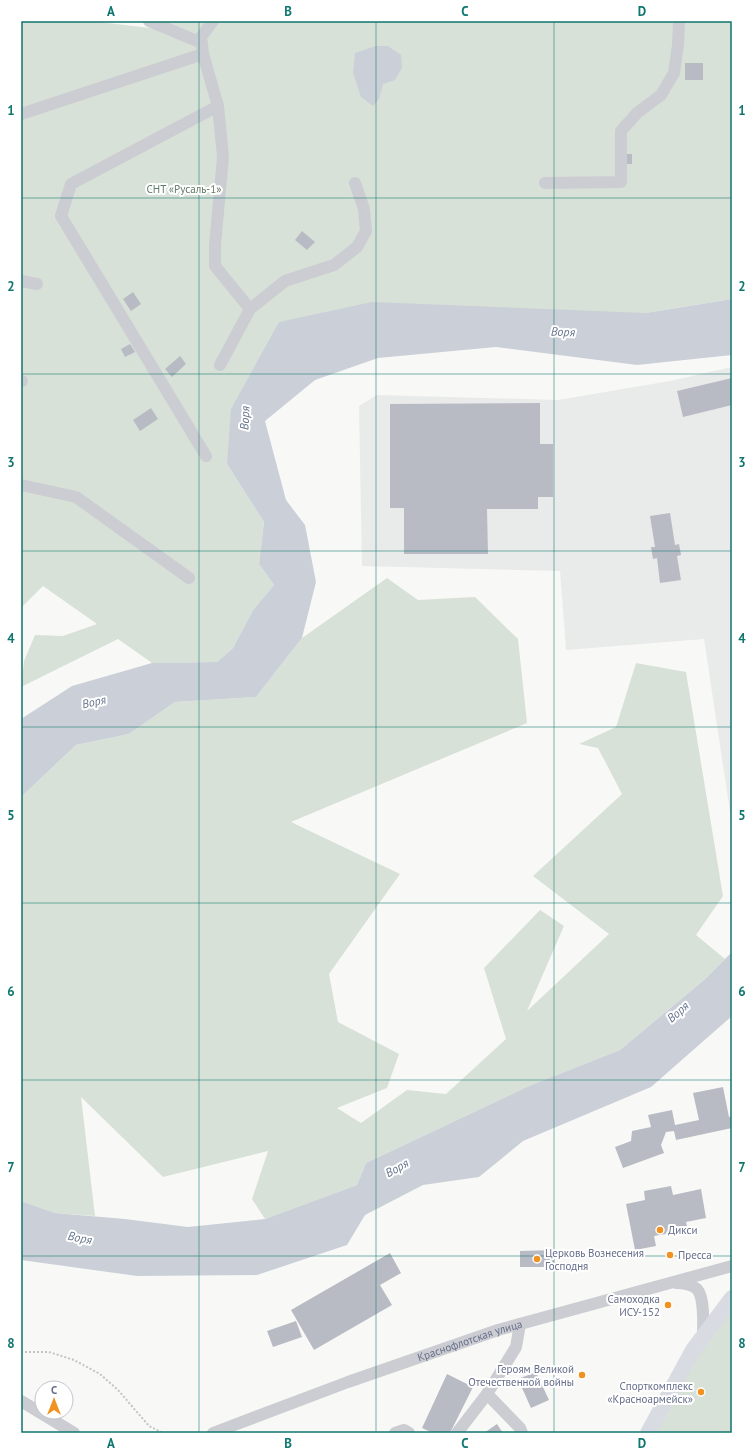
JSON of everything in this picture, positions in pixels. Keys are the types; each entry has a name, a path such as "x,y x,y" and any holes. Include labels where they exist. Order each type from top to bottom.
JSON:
{"main road":[{"path":"648,1433 693,1350 732,1298"}],"street":[{"path":"149,21 202,43 203,54 218,106 223,157 215,245 215,266 250,309"},
{"path":"198,41 213,21"},
{"path":"545,183 621,182 621,131 636,113 662,95 674,73 678,45 679,21"},
{"path":"21,114 203,54"},
{"path":"206,456 61,216 71,184 218,106"},
{"path":"220,365 250,309 285,281 334,265 357,247 366,231 364,209 355,184"},
{"path":"21,281 37,284"},
{"path":"21,485 76,497 189,578"},
{"name":"Краснофлотская улица","path":"217,1432 348,1382 498,1330 732,1266"},
{"path":"674,1282 686,1284 697,1290 702,1299 703,1336"},
{"path":"457,1433 487,1394 516,1347 520,1324"},
{"path":"487,1394 520,1428 522,1433"},
{"path":"21,1400 74,1433"},
{"path":"395,1433 404,1430 409,1433"}],"path":[{"path":"21,1352 49,1352 74,1360 100,1374 118,1390 149,1426 163,1433"}],"shaded area":[{"path":"732,367 732,825 704,639 566,650 560,571 362,566 359,406 377,395 558,400 670,381"}],"green space":[{"name":"СНТ «Русаль-1»","path":"21,21 90,21 159,29 164,21 732,21 732,299 646,313 279,322 227,464 264,522 259,564 274,585 253,610 233,648 217,662 152,663 118,639 21,687 24,661 35,635 63,636 97,624 43,586 21,608"},
{"path":"387,578 418,600 475,597 518,639 527,723 291,822 400,874 329,974 338,1022 399,1054 387,1088 337,1108 361,1123 407,1090 446,1094 506,1039 484,968 540,910 564,926 527,1011 609,934 533,876 622,794 598,748 579,744 616,727 636,663 686,672 723,896 696,935 725,959 704,980 620,1050 529,1086 366,1163 357,1185 265,1219 252,1199 268,1151 163,1177 81,1097 95,1216 55,1213 21,1201 21,797 76,745 129,734 175,702 256,697 302,638"},
{"name":"Спорткомплекс «Красноармейск»","path":"732,1298 732,1433 649,1433"}],"water":[{"path":"376,46 388,46 401,55 402,68 395,80 383,84 379,99 373,106 361,97 353,73 355,53"},
{"name":"Воря","path":"732,299 732,355 637,365 496,347 378,358 315,380 265,421 286,500 305,525 316,582 302,638 256,697 175,702 129,734 76,745 21,797 21,719 72,686 152,663 217,662 233,648 253,610 274,585 259,564 264,522 227,464 231,409 279,322 372,302 646,313"},
{"name":"Воря","path":"732,952 732,1016 651,1087 523,1141 479,1177 423,1185 365,1215 347,1245 257,1275 137,1276 21,1260 21,1201 55,1213 125,1219 188,1227 265,1219 357,1185 366,1163 529,1086 620,1050 704,980"}],"building":[{"path":"685,63 703,63 703,80 685,80"},
{"path":"624,154 632,154 632,164 624,164"},
{"path":"302,231 315,242 307,250 295,240"},
{"path":"133,292 141,304 131,311 123,299"},
{"path":"130,344 135,352 125,357 121,349"},
{"path":"180,356 186,364 172,377 165,369"},
{"path":"732,378 732,405 683,417 677,391"},
{"path":"540,403 540,444 553,444 553,497 538,497 538,509 487,509 488,554 404,554 404,508 390,508 390,404"},
{"path":"151,408 158,419 140,431 133,420"},
{"path":"670,513 675,545 679,544 681,555 677,556 681,580 660,583 657,558 653,559 651,547 655,547 650,516"},
{"path":"723,1087 729,1117 732,1116 732,1128 676,1140 674,1131 666,1132 661,1145 664,1153 623,1168 615,1147 631,1141 632,1131 651,1127 648,1115 672,1110 675,1125 699,1120 693,1093"},
{"path":"671,1186 673,1195 701,1189 706,1218 686,1222 688,1230 654,1236 656,1246 635,1250 626,1204 645,1200 644,1191"},
{"name":"Церковь Вознесения Господня","path":"554,1250 554,1267 520,1267 520,1251"},
{"path":"390,1253 401,1273 380,1285 392,1305 314,1350 291,1310"},
{"path":"296,1321 302,1337 273,1347 267,1331"},
{"path":"536,1372 549,1400 531,1408 518,1379"},
{"path":"447,1374 473,1387 450,1433 433,1433 422,1428"},
{"path":"497,1424 503,1433 484,1433"}],"place":[{"name":"Дикси","path":"660,1230"},
{"name":"Пресса","path":"670,1255"},
{"name":"Церковь Вознесения Господня","path":"537,1259"},
{"name":"Самоходка ИСУ-152","path":"668,1305"},
{"name":"Героям Великой Отечественной войны","path":"582,1375"},
{"name":"Спорткомплекс «Красноармейск»","path":"701,1392"}]}
